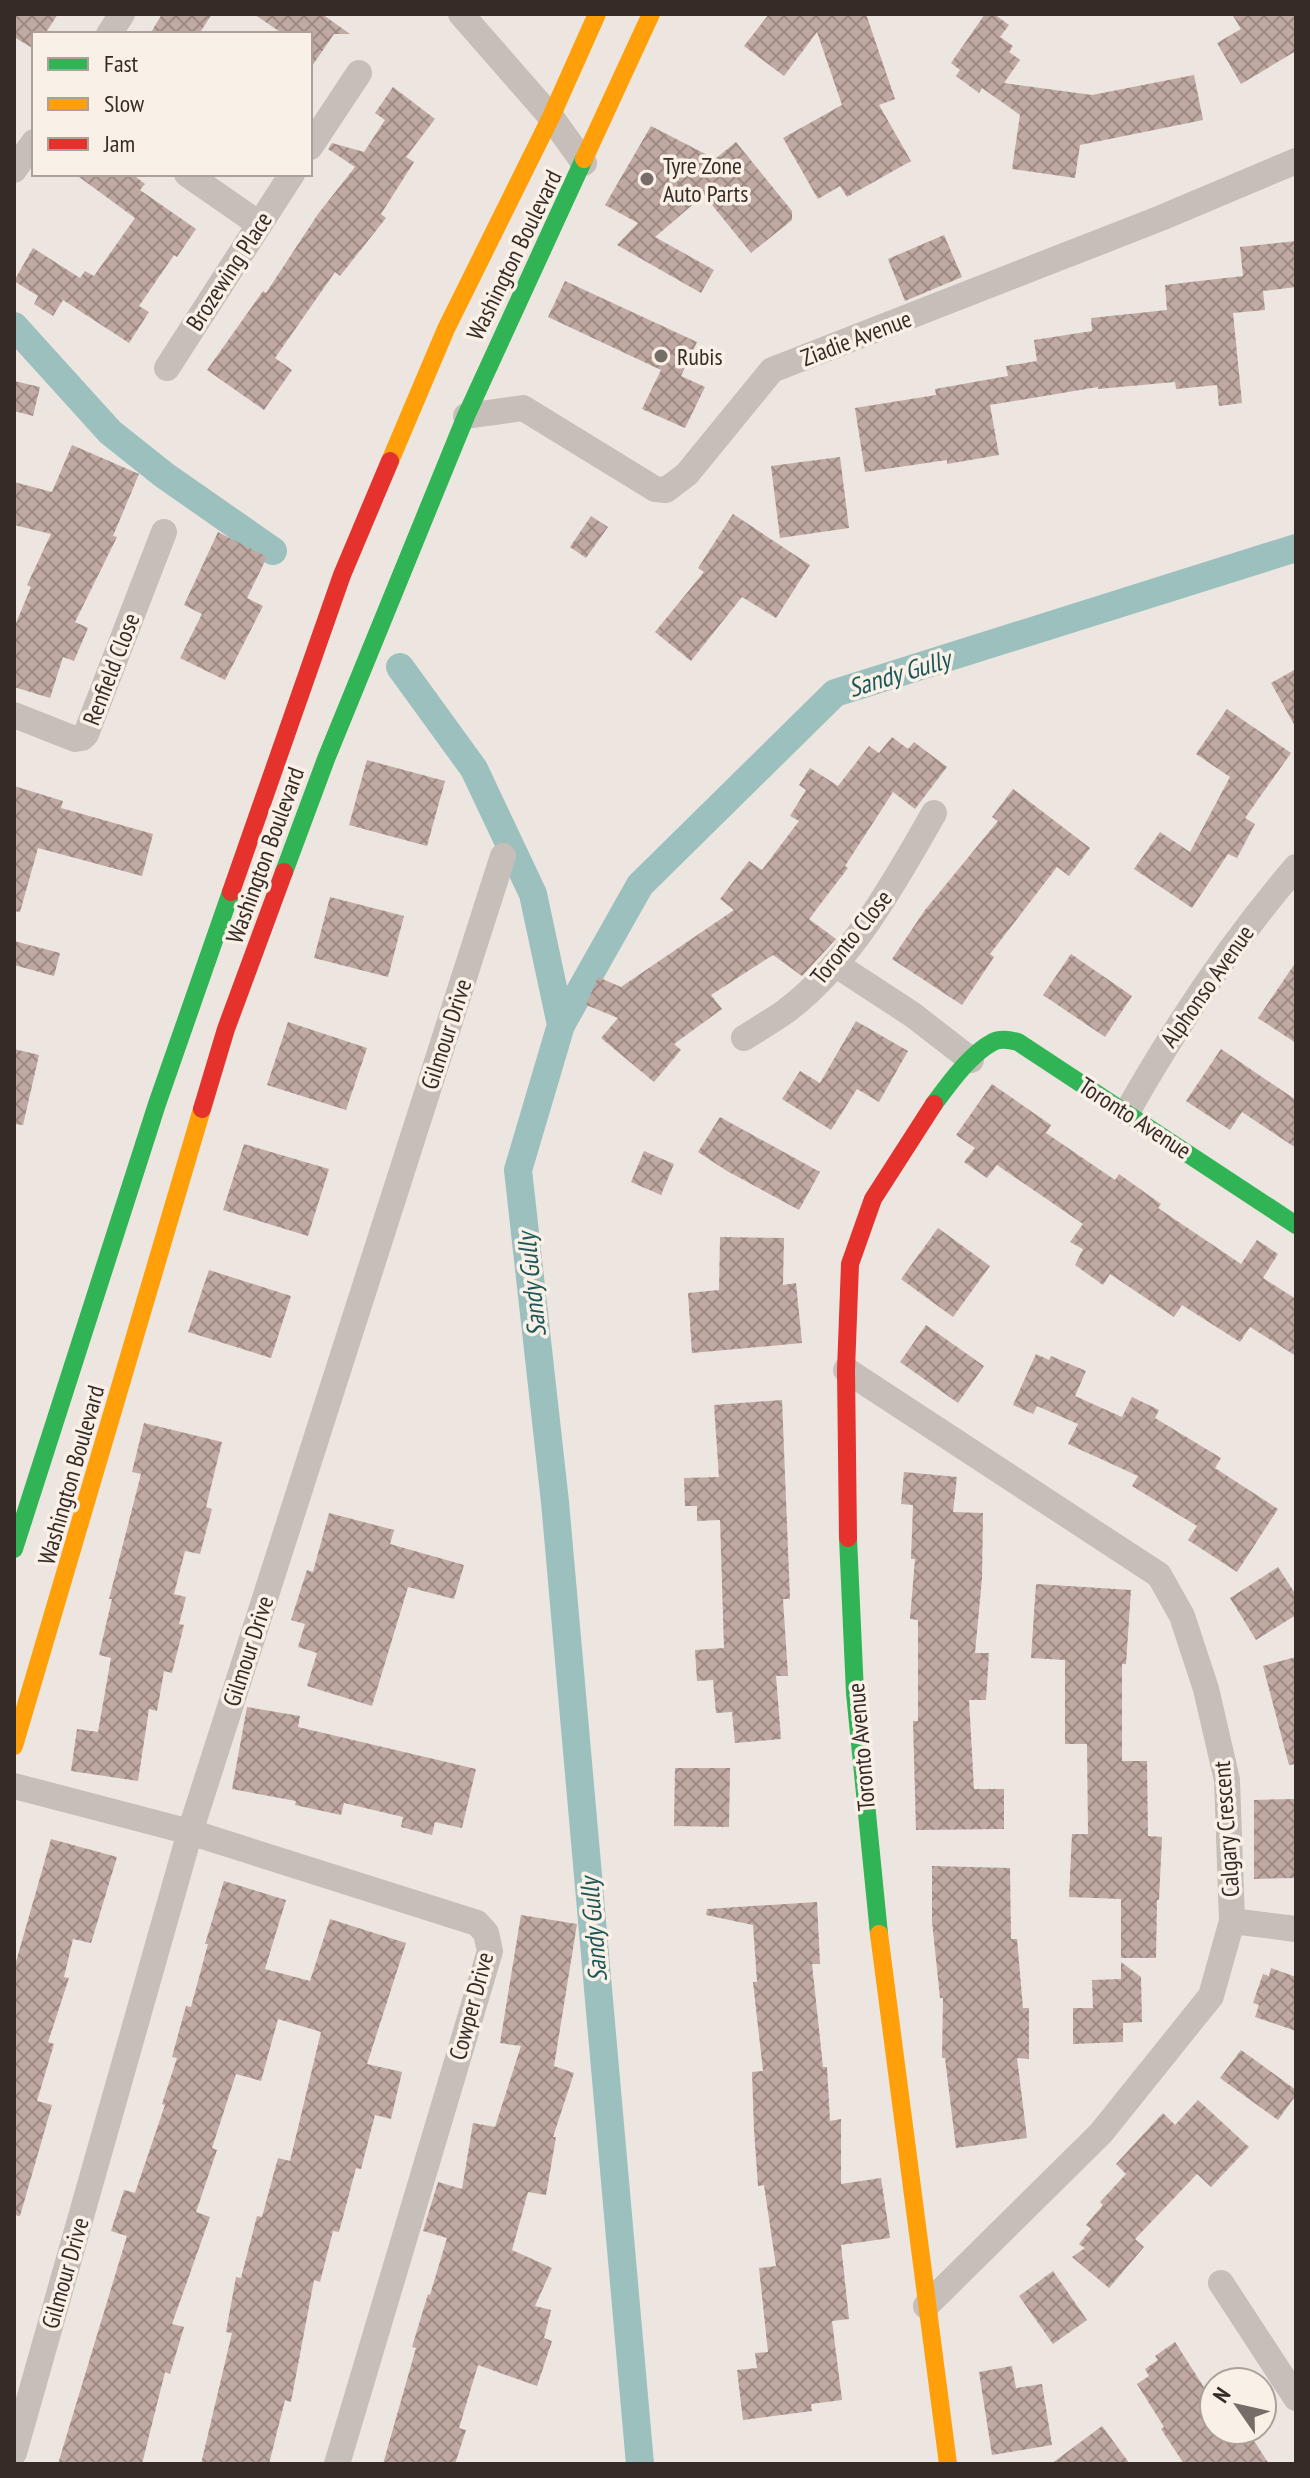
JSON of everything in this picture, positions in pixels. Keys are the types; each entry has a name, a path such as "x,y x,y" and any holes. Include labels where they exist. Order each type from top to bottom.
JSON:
{"main road":[{"name":"Washington Boulevard","path":"14,1549 22,1493 342,575 446,329 551,117 597,14"},
{"name":"Washington Boulevard","path":"14,1746 226,1029 326,759 466,416 651,14"},
{"name":"Toronto Avenue","path":"948,2464 876,1912 855,1693 847,1518 846,1370 850,1264 873,1199 937,1100 971,1060 993,1042 1005,1039 1018,1042 1296,1225"}],"street":[{"path":"110,32 122,14"},
{"path":"461,14 551,117 584,163"},
{"path":"312,144 359,73"},
{"path":"14,170 32,145"},
{"name":"Ziadie Avenue","path":"466,416 523,408 655,489 666,490 680,482 698,463 772,370 1161,218 1296,161"},
{"path":"190,176 259,224"},
{"name":"Brozewing Place","path":"167,368 291,176"},
{"name":"Renfield Close","path":"14,715 75,739 86,734 164,532"},
{"name":"Toronto Close","path":"744,1038 788,1010 835,964 891,889 934,813"},
{"name":"Gilmour Drive","path":"14,2453 190,1832 503,856"},
{"name":"Alphonso Avenue","path":"1127,1112 1171,1035 1221,962 1296,867"},
{"path":"835,964 913,1015 971,1060"},
{"name":"Calgary Crescent","path":"846,1370 1159,1575 1182,1616 1197,1660 1227,1780 1232,1921 1211,1996 1101,2133 926,2306"},
{"name":"Cowper Drive","path":"14,1786 190,1832 477,1923 486,1933 490,1951 337,2464"},
{"path":"1232,1921 1296,1929"},
{"path":"1221,2283 1296,2398"}],"building":[{"path":"14,14 58,14 46,32 32,32 32,48 14,37"},
{"path":"162,14 212,14 200,32 151,32"},
{"path":"254,14 322,14 350,34 334,34 312,66 312,32 280,32"},
{"path":"769,14 866,14 895,99 879,105 911,161 847,197 840,186 818,199 783,138 842,105 817,32 784,76 744,46"},
{"path":"985,14 994,14 1009,25 1000,37 1013,46 1009,52 1020,60 1004,83 1092,95 1194,75 1203,120 1080,145 1075,178 1012,169 1020,115 982,88 979,93 956,76 960,70 951,63"},
{"path":"1232,14 1296,14 1296,51 1241,84 1217,43 1241,29"},
{"path":"393,87 435,119 406,157 414,162 381,214 386,218 340,276 335,272 275,358 292,370 264,410 207,370 355,167 328,149 332,143 364,152 385,120 375,113"},
{"path":"651,126 715,159 736,142 792,211 792,220 751,253 704,195 655,237 714,270 701,293 617,245 638,223 605,205"},
{"path":"78,176 135,176 145,184 140,190 196,229 139,306 149,312 129,343 63,300 53,316 34,304 38,296 14,281 33,248 80,278 85,271 94,276 135,218"},
{"path":"944,235 962,277 905,301 888,259"},
{"path":"1296,241 1296,287 1263,291 1265,310 1233,313 1242,403 1219,406 1217,385 1176,389 1175,382 1098,387 990,405 999,455 865,472 855,408 936,395 935,389 1008,376 1006,366 1037,361 1034,340 1092,331 1091,318 1167,310 1165,285 1243,276 1240,247"},
{"name":"Rubis","path":"565,281 697,342 681,376 705,387 685,428 642,409 661,370 548,317"},
{"path":"14,381 40,387 33,416 14,411"},
{"path":"72,445 139,474 113,536 117,537 75,622 88,628 74,661 63,657 50,698 14,687 14,628 31,587 27,585 51,534 14,525 14,482 52,492"},
{"path":"840,457 849,528 780,538 771,466"},
{"path":"733,514 810,565 776,618 742,597 691,661 655,632 704,572 698,568"},
{"path":"591,516 608,527 586,558 570,547"},
{"path":"218,532 267,557 247,598 263,606 225,680 180,658 202,614 184,605"},
{"path":"1296,669 1296,728 1271,683"},
{"path":"1227,709 1291,753 1245,818 1255,824 1237,858 1228,854 1192,908 1134,869 1160,832 1190,852 1230,777 1196,754"},
{"path":"892,737 908,749 914,742 947,767 915,809 893,792 845,866 848,868 809,919 836,939 802,976 773,955 711,995 722,1009 674,1044 681,1050 654,1082 601,1038 618,1018 586,1005 598,977 621,987 734,910 720,899 749,861 762,870 799,821 790,816 806,790 799,785 810,768 838,786 869,746 879,753"},
{"path":"367,760 445,781 427,846 349,825"},
{"path":"14,786 63,801 61,808 153,834 142,876 38,848 20,912 14,911"},
{"path":"1013,789 1090,848 1069,876 1057,867 990,954 994,957 962,1005 892,959 925,910 998,821 992,817"},
{"path":"330,897 404,916 388,977 314,958"},
{"path":"14,941 60,953 54,976 14,965"},
{"path":"1071,954 1132,996 1105,1037 1043,995"},
{"path":"1296,962 1296,1043 1258,1018"},
{"path":"856,1021 908,1051 879,1102 857,1089 831,1130 782,1099 800,1071 820,1083"},
{"path":"288,1022 367,1048 346,1110 267,1085"},
{"path":"14,1049 39,1055 23,1125 14,1124"},
{"path":"1221,1049 1296,1100 1296,1148 1242,1112 1230,1130 1186,1101"},
{"path":"992,1084 1051,1125 1046,1133 1115,1180 1119,1174 1161,1204 1158,1208 1241,1264 1257,1240 1278,1254 1263,1278 1296,1299 1296,1356 1250,1327 1240,1342 1182,1305 1174,1317 1110,1274 1103,1285 1075,1265 1083,1249 1070,1242 1083,1224 997,1165 987,1178 964,1162 975,1148 956,1135"},
{"path":"720,1117 820,1172 799,1210 698,1152"},
{"path":"244,1144 329,1169 308,1236 223,1210"},
{"path":"644,1151 674,1164 661,1195 631,1182"},
{"path":"938,1228 990,1266 953,1317 901,1279"},
{"path":"720,1237 784,1238 783,1285 796,1283 802,1343 692,1353 688,1293 719,1290"},
{"path":"209,1270 291,1296 271,1358 188,1332"},
{"path":"926,1325 984,1366 958,1403 900,1362"},
{"path":"1036,1354 1049,1360 1051,1356 1086,1371 1075,1396 1122,1417 1132,1397 1159,1410 1155,1418 1221,1458 1215,1468 1278,1509 1237,1572 1188,1540 1197,1526 1132,1486 1138,1476 1068,1444 1078,1424 1037,1406 1033,1414 1013,1405"},
{"path":"782,1400 790,1599 783,1599 788,1676 776,1676 781,1739 735,1743 732,1712 716,1713 713,1680 697,1681 695,1650 724,1648 720,1520 697,1521 697,1506 685,1506 684,1478 719,1477 714,1405"},
{"path":"144,1423 222,1442 206,1507 212,1509 200,1554 185,1551 174,1594 186,1597 179,1624 184,1625 172,1673 164,1671 157,1711 149,1709 138,1781 71,1771 77,1729 98,1732 111,1658 99,1655 112,1599 109,1599 141,1474 132,1472"},
{"path":"904,1472 957,1477 953,1512 983,1513 982,1578 975,1653 989,1653 986,1700 969,1700 974,1789 1004,1789 1004,1829 916,1830 913,1721 918,1721 918,1620 910,1619 915,1559 911,1559 913,1505 901,1504"},
{"path":"329,1513 394,1530 390,1544 464,1565 454,1599 408,1587 372,1706 307,1686 317,1653 298,1647 305,1624 291,1620 307,1570 313,1572"},
{"path":"1278,1567 1296,1595 1296,1615 1256,1640 1230,1598"},
{"path":"1036,1584 1131,1590 1126,1664 1122,1664 1122,1761 1147,1761 1148,1836 1162,1837 1156,1958 1121,1958 1121,1899 1069,1897 1072,1834 1088,1834 1087,1744 1065,1744 1065,1660 1031,1658"},
{"path":"1296,1657 1296,1764 1289,1765 1263,1666"},
{"path":"247,1707 300,1716 298,1727 476,1769 462,1828 435,1822 432,1835 401,1827 403,1817 344,1803 341,1815 295,1805 296,1801 232,1789"},
{"path":"675,1768 730,1768 729,1827 674,1826"},
{"path":"1296,1799 1296,1878 1254,1879 1254,1800"},
{"path":"51,1839 117,1857 91,1943 73,1939 64,1977 69,1978 48,2042 54,2044 37,2101 52,2105 20,2216 14,2215 14,1969"},
{"path":"932,1866 1010,1868 1011,1939 1017,1939 1023,2008 1029,2008 1029,2059 1017,2058 1027,2138 956,2148 945,2058 942,2058 943,1998 940,1998 932,1921"},
{"path":"224,1881 286,1900 265,1969 310,1981 330,1919 406,1943 367,2064 402,2072 391,2119 375,2115 361,2169 356,2168 339,2232 333,2231 320,2282 314,2280 291,2402 285,2400 269,2464 201,2464 232,2333 226,2332 236,2277 241,2278 257,2216 262,2217 278,2158 290,2161 321,2032 278,2019 261,2081 236,2074 212,2148 217,2150 196,2212 210,2217 172,2324 184,2327 170,2374 165,2372 142,2464 58,2464 127,2236 111,2231 124,2190 135,2193 165,2105 162,2104 177,2058 172,2057 186,2006 191,2007 208,1944 205,1944"},
{"path":"817,1902 820,1964 812,1964 823,2067 827,2067 830,2121 841,2119 841,2184 881,2178 890,2238 841,2245 849,2319 832,2321 842,2400 811,2404 812,2411 743,2420 737,2370 757,2368 755,2353 768,2352 759,2268 776,2266 764,2185 758,2186 754,2130 752,2072 763,2071 753,1982 757,1982 753,1925 706,1915 707,1909"},
{"path":"521,1915 577,1924 554,2066 574,2073 553,2137 556,2137 546,2195 528,2192 512,2250 552,2268 535,2306 551,2310 544,2338 552,2341 537,2386 478,2365 459,2428 466,2430 455,2464 383,2464 416,2348 412,2347 447,2238 423,2231 438,2182 462,2189 473,2123 495,2127 521,2046 500,2043"},
{"path":"1121,1962 1141,1977 1142,2022 1123,2023 1123,2042 1073,2044 1073,2008 1093,2008 1092,1980 1121,1979"},
{"path":"1271,1968 1296,1977 1296,2031 1255,2017 1259,2005 1253,2003 1263,1974 1269,1976"},
{"path":"1241,2050 1296,2090 1296,2095 1278,2120 1220,2078"},
{"path":"1198,2100 1249,2147 1211,2187 1197,2174 1135,2239 1144,2247 1109,2288 1072,2257 1085,2248 1079,2244 1091,2229 1086,2225 1103,2205 1100,2202 1126,2174 1116,2164 1163,2113 1175,2125"},
{"path":"1053,2271 1087,2320 1053,2344 1019,2296"},
{"path":"1175,2342 1198,2378 1198,2446 1257,2446 1269,2464 1184,2464 1137,2384 1149,2376 1145,2369 1158,2360 1155,2356"},
{"path":"1012,2366 1016,2388 1042,2384 1052,2445 992,2455 979,2372"},
{"path":"1102,2426 1130,2464 1051,2464"}],"waterway":[{"path":"14,326 110,432 164,475 273,551"},
{"name":"Sandy Gully","path":"640,2464 555,1502 518,1170 561,1025 640,885 835,693 1296,548"},
{"path":"400,667 474,769 533,894 561,1025"}],"traffic: fast":[{"path":"284,872 326,759 466,416 584,159"},
{"path":"14,1549 157,1104 231,892"},
{"path":"934,1104 960,1070 984,1047 999,1040 1018,1042 1296,1225"},
{"path":"848,1538 855,1693 879,1934"}],"traffic: slow":[{"path":"390,461 446,329 551,117 597,14"},
{"path":"584,159 651,14"},
{"path":"14,1746 202,1109"},
{"path":"879,1934 948,2464"}],"traffic: jam":[{"path":"231,892 342,575 390,461"},
{"path":"202,1109 226,1029 284,872"},
{"path":"848,1538 846,1370 850,1264 873,1199 934,1104"}],"place":[{"name":"Tyre Zone Auto Parts","path":"647,179"},
{"name":"Rubis","path":"661,356"}]}
